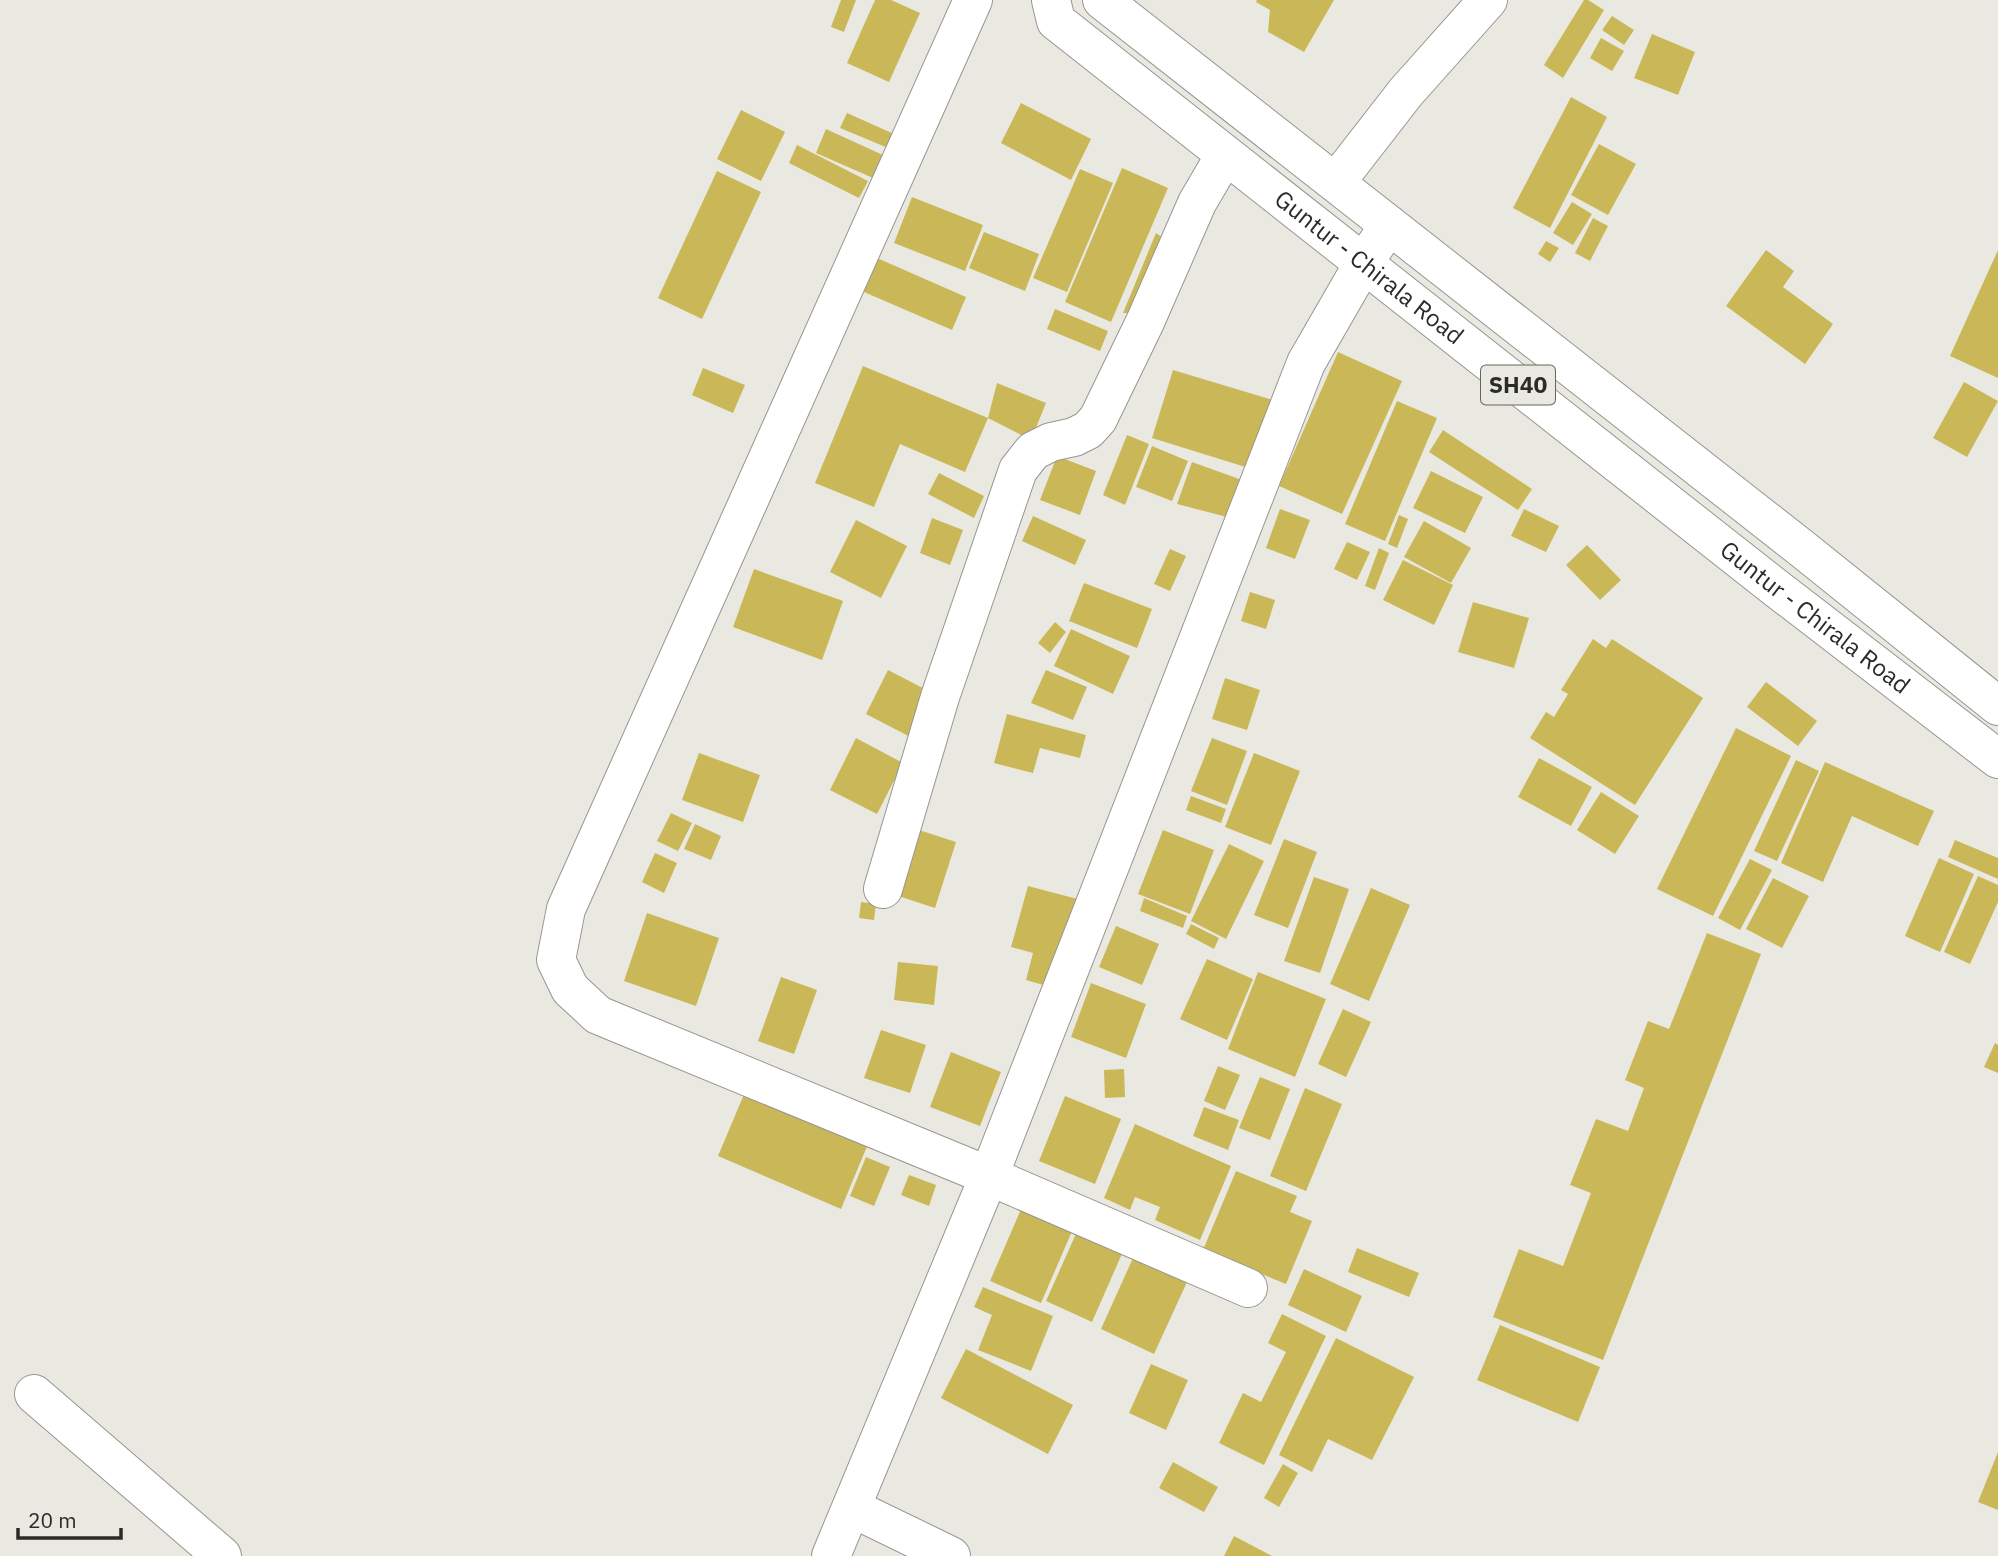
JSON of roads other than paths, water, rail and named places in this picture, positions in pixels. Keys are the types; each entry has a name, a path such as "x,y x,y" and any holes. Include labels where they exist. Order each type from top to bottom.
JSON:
{"street":[{"path":"973,0 566,909 556,960 570,989 598,1015 1248,1288"},
{"name":"Guntur - Chirala Road","path":"1051,0 1056,21 1998,760"},
{"path":"1336,182 1406,92 1488,0"},
{"name":"Guntur - Chirala Road","path":"1108,2 1998,706"},
{"path":"883,889 940,697 1018,471 1034,451 1051,442 1074,437 1088,430 1098,419 1198,203 1225,155"},
{"path":"831,1556 989,1177 1306,363 1363,264 1389,225"},
{"path":"1772,585 1800,547"},
{"path":"34,1394 222,1556"},
{"path":"852,1508 951,1556"}]}
